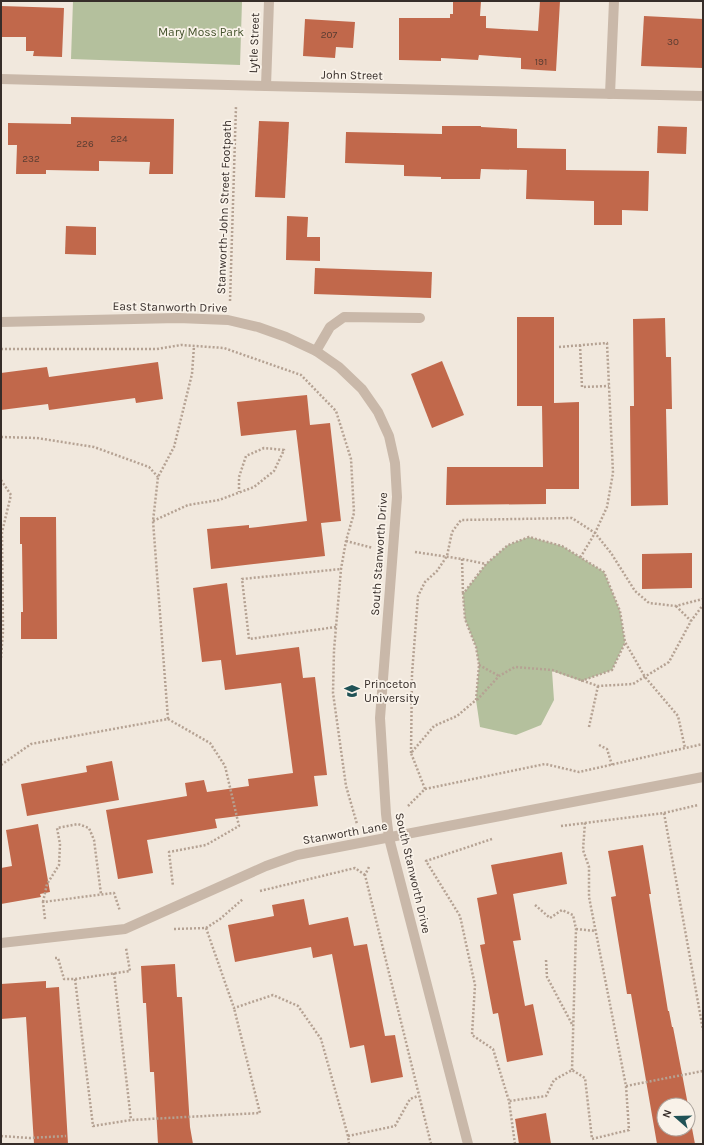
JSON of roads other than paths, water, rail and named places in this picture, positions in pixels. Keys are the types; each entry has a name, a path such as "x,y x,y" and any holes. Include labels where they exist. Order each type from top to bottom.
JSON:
{"street":[{"name":"Lytle Street","path":"266,86 269,1"},
{"path":"610,94 614,1"},
{"name":"John Street","path":"1,78 266,86 703,96"},
{"path":"316,351 330,328 344,317 420,318"},
{"name":"East Stanworth Drive","path":"1,322 178,318 228,320 258,327 286,337 316,351 339,367 362,389 378,412 388,436"},
{"name":"South Stanworth Drive","path":"388,436 395,463 397,497 380,718 386,814 389,838 468,1144"},
{"name":"Stanworth Lane","path":"1,943 125,929 266,866 297,855 703,777"}],"place":[{"name":"Princeton University","path":"352,691"}],"park label":[{"name":"Mary Moss Park","path":"201,32"}]}
